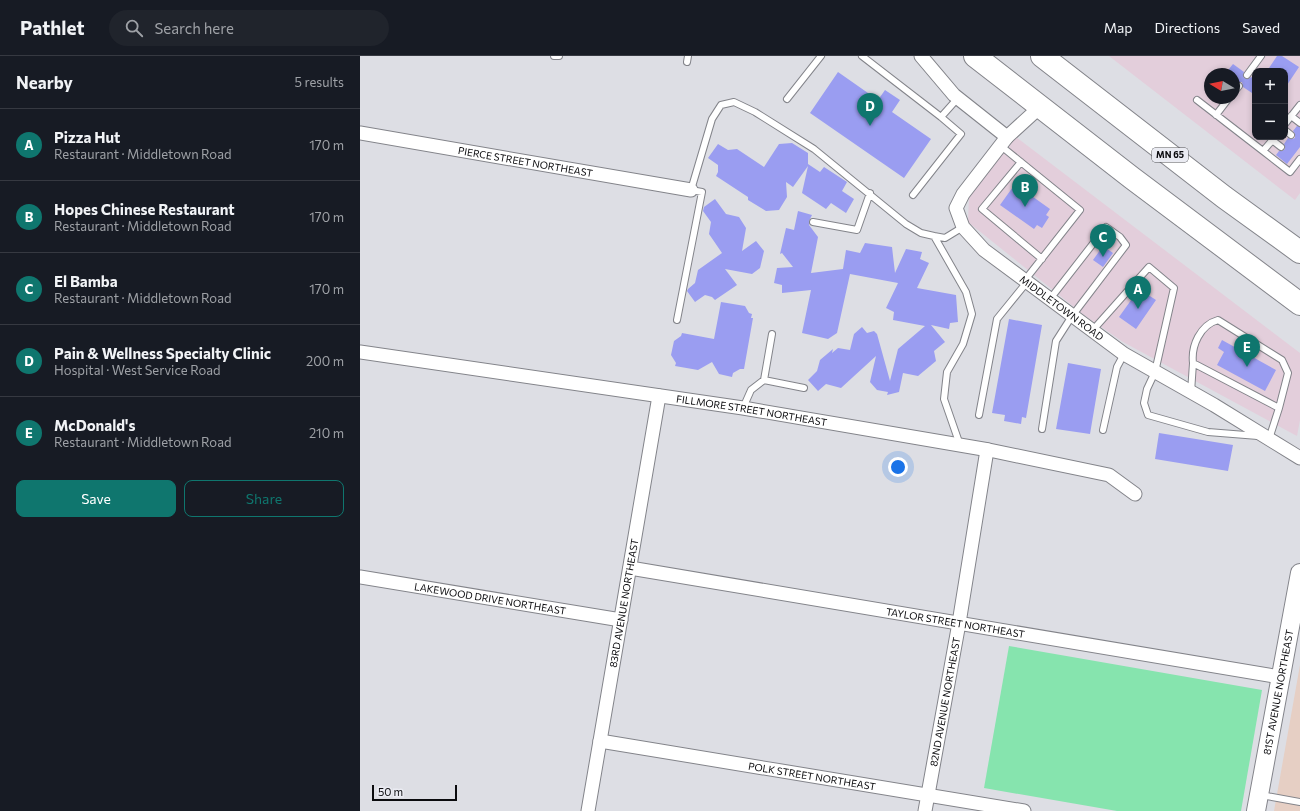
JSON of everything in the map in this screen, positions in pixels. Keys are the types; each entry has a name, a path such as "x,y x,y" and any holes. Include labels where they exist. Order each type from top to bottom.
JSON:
{"highway":[{"path":"974,56 1300,304"},
{"name":"MN 65","path":"1042,56 1224,197 1300,252"}],"street":[{"path":"921,56 958,98 1004,142"},
{"name":"MIDDLETOWN ROAD","path":"1041,106 1004,142 963,194 956,208 963,227 984,250 1124,354 1191,392 1300,458"},
{"name":"PIERCE STREET NORTHEAST","path":"360,133 691,190"},
{"name":"FILLMORE STREET NORTHEAST","path":"360,352 743,408 960,445 1109,474 1135,494"},
{"name":"83RD AVENUE NORTHEAST","path":"588,811 659,396"},
{"name":"82ND AVENUE NORTHEAST","path":"925,811 959,623 987,450"},
{"name":"TAYLOR STREET NORTHEAST","path":"630,568 1280,677"},
{"name":"81ST AVENUE NORTHEAST","path":"1258,803 1300,573"},
{"name":"LAKEWOOD DRIVE NORTHEAST","path":"360,577 621,620"},
{"name":"POLK STREET NORTHEAST","path":"600,741 1024,811"}],"lane":[{"path":"554,56 559,56"},
{"path":"787,99 821,56"},
{"path":"862,56 961,134 913,195"},
{"path":"1247,75 1261,56"},
{"path":"941,117 958,98"},
{"path":"1197,100 1290,172 1299,160 1293,156"},
{"path":"678,320 702,192 691,190 712,119 721,105 734,102 755,112 814,149 870,193 906,224 921,233 945,238 963,227"},
{"path":"1216,115 1224,104"},
{"path":"1288,120 1300,105"},
{"path":"1291,116 1300,123"},
{"path":"1263,151 1272,140"},
{"path":"1276,140 1281,147"},
{"path":"979,415 997,319 1080,210 1020,162 1004,142"},
{"path":"1020,162 982,209 1042,259"},
{"path":"813,222 857,230 870,193"},
{"path":"1042,429 1056,341 1072,316 1126,245 1120,237 1106,227 1050,300"},
{"path":"934,236 966,292 972,314 962,344 947,372 944,399 960,445"},
{"path":"1092,331 1149,267 1174,288 1155,372 1147,389 1144,403 1148,415 1208,432 1267,437 1279,408 1288,373 1282,360 1218,320 1210,322 1197,338 1192,356 1191,392"},
{"path":"743,408 750,390 764,380 772,334"},
{"path":"1103,430 1117,367 1124,354"},
{"path":"1193,363 1279,408"},
{"path":"764,380 804,388"},
{"path":"1258,803 1300,802"}],"shaded area":[{"path":"1109,56 1300,56 1300,193 1295,200"},
{"path":"1016,137 1300,353 1300,420 1297,436 1123,342 1084,315 968,222 969,197"},
{"path":"1300,665 1300,811 1274,811"}],"green space":[{"path":"1009,646 1262,690 1241,811 1117,811 984,788"}],"building":[{"path":"1277,56 1282,56 1299,67 1288,84 1288,68 1269,68"},
{"path":"1233,64 1238,68 1230,68"},
{"path":"1240,69 1244,72 1244,78 1252,78 1252,93 1243,87 1242,82 1240,82"},
{"path":"838,72 878,100 885,90 900,100 892,112 931,139 904,178 810,113"},
{"path":"1297,126 1300,127 1300,147 1287,164 1276,155 1279,151 1285,149 1284,144 1288,138 1295,138 1293,131"},
{"path":"792,143 808,153 808,164 820,172 824,167 847,182 842,191 854,199 846,213 831,203 826,209 802,193 808,166 793,187 786,182 787,197 779,210 766,211 748,200 748,197 716,176 718,172 718,165 708,158 718,144 728,150 737,149 764,167 779,144"},
{"path":"1015,184 1050,209 1046,215 1049,217 1042,228 1037,225 1034,229 1000,205"},
{"path":"715,199 726,214 739,217 746,228 742,251 756,241 764,251 760,268 752,274 725,269 737,285 715,300 712,297 705,295 695,302 687,291 695,283 698,270 722,253 709,234 711,222 703,211 704,207"},
{"path":"798,211 812,215 809,225 818,237 811,273 843,269 846,250 860,253 865,243 892,247 895,273 906,249 922,252 920,259 929,263 917,288 956,295 958,322 950,323 949,329 931,325 945,342 934,351 936,361 918,376 903,373 899,392 887,395 888,392 877,390 870,382 876,356 841,388 826,384 818,391 808,380 817,371 820,360 833,349 832,353 838,348 850,350 854,334 862,327 867,333 874,331 877,334 890,381 898,349 925,326 893,320 894,312 886,308 898,283 850,274 837,333 828,339 802,333 811,290 782,293 782,285 774,283 777,268 793,267 782,253 780,254 786,228 794,230"},
{"path":"1103,246 1113,253 1103,267 1093,260"},
{"path":"1139,289 1156,300 1136,329 1119,317"},
{"path":"721,302 745,306 749,313 752,314 751,318 753,318 744,369 740,369 733,373 732,377 719,374 712,362 698,370 675,366 676,363 671,355 674,341 681,336 682,333 714,339"},
{"path":"1009,319 1042,325 1026,418 1022,417 1021,424 1004,421 1005,415 992,413"},
{"path":"1222,340 1276,370 1265,391 1217,365 1224,352 1218,348"},
{"path":"1068,363 1101,369 1090,434 1056,429"},
{"path":"1159,433 1233,445 1228,471 1155,459"}],"place":[{"name":"Pain & Wellness Specialty Clinic","path":"870,126"},
{"name":"Hopes Chinese Restaurant","path":"1025,207"},
{"name":"El Bamba","path":"1103,257"},
{"name":"Pizza Hut","path":"1138,309"},
{"name":"McDonald's","path":"1247,367"}]}
